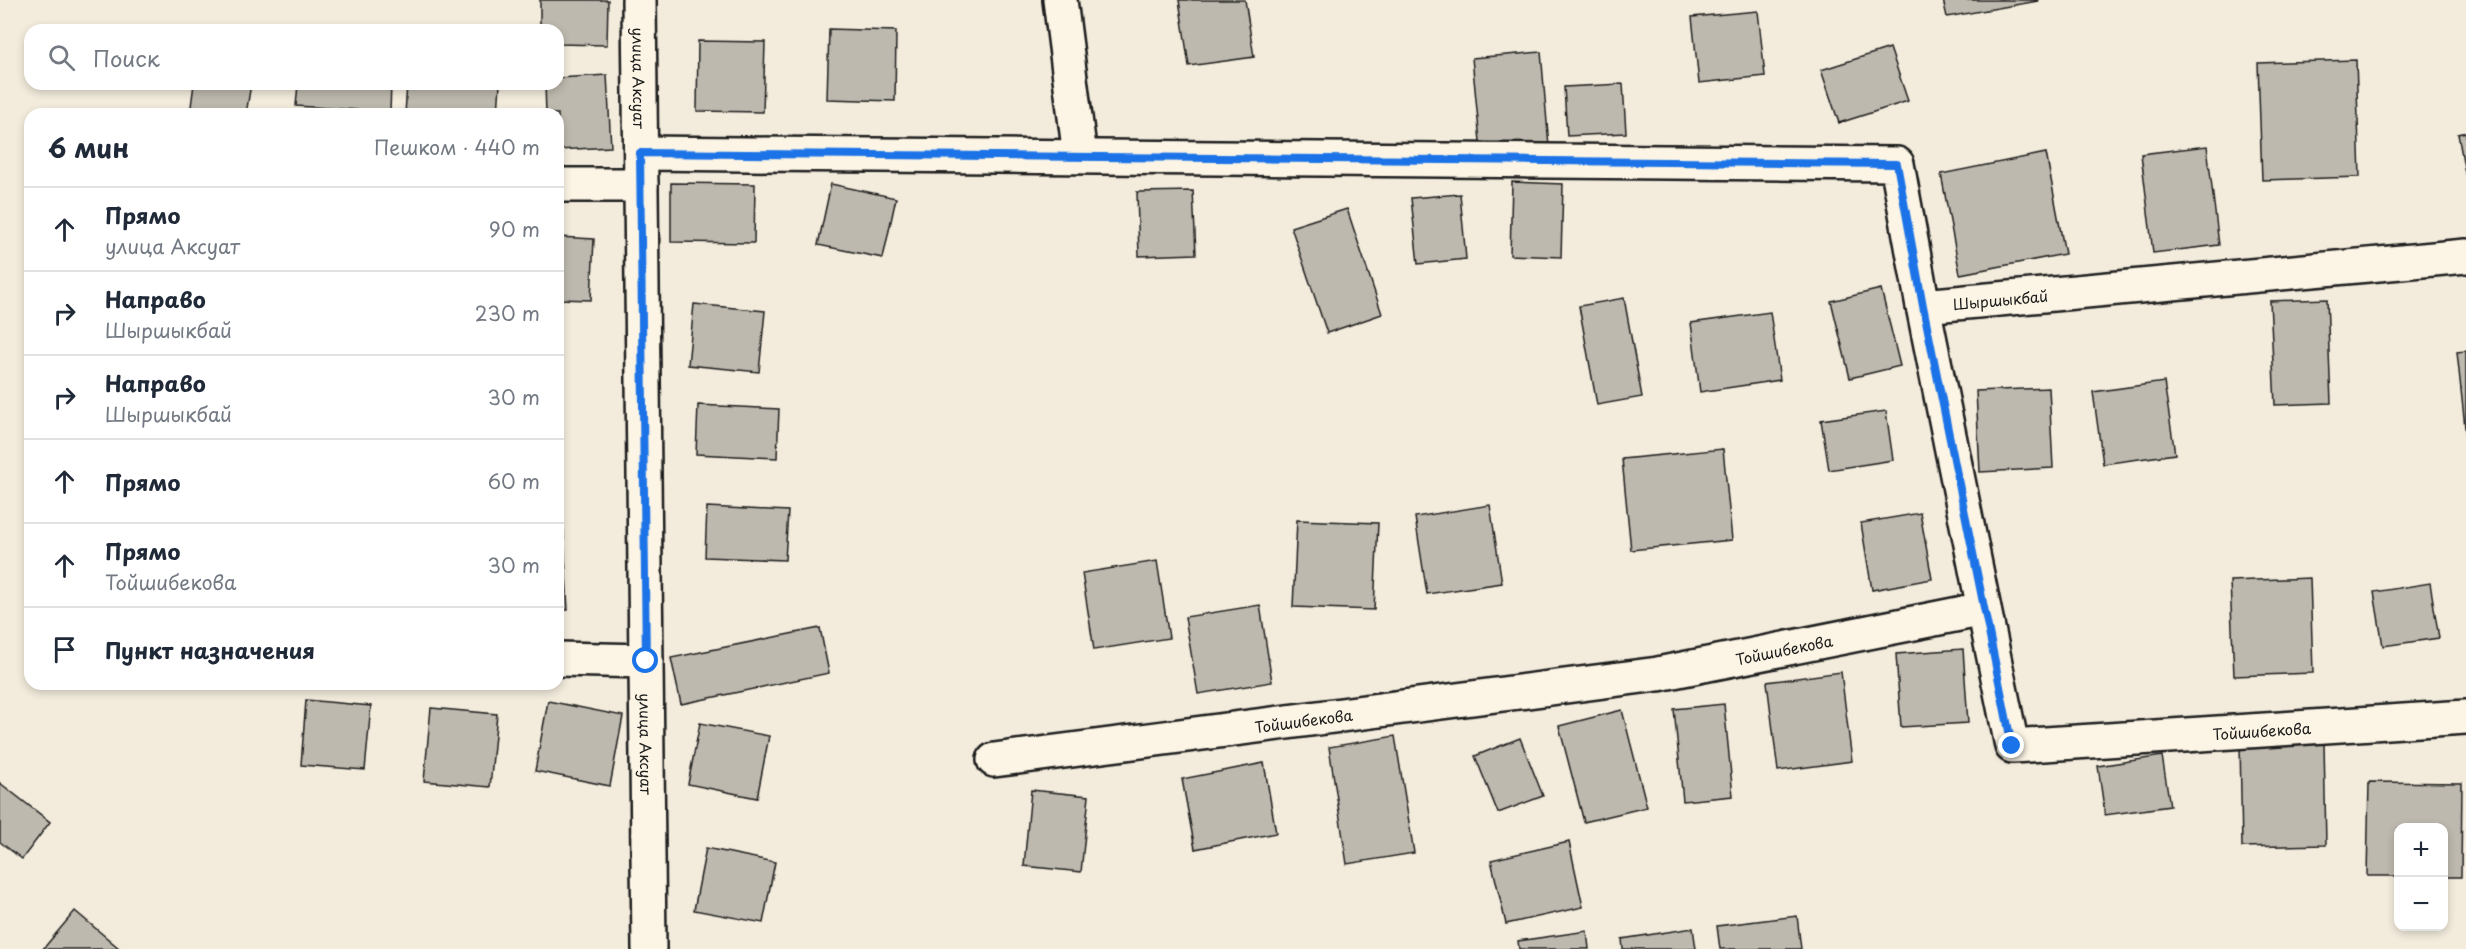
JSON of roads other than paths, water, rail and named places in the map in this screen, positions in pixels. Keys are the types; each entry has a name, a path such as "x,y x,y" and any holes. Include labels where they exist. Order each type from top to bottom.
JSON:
{"street":[{"name":"улица Аксуат","path":"639,0 649,949"},
{"path":"1060,0 1080,156"},
{"path":"640,153 1897,164 1984,609"},
{"path":"564,185 641,185"},
{"name":"Шыршыкбай","path":"1923,306 2466,256"},
{"name":"Тойшибекова","path":"994,760 1658,674 1984,609 2012,746 2466,717"},
{"path":"564,659 646,661"}]}
